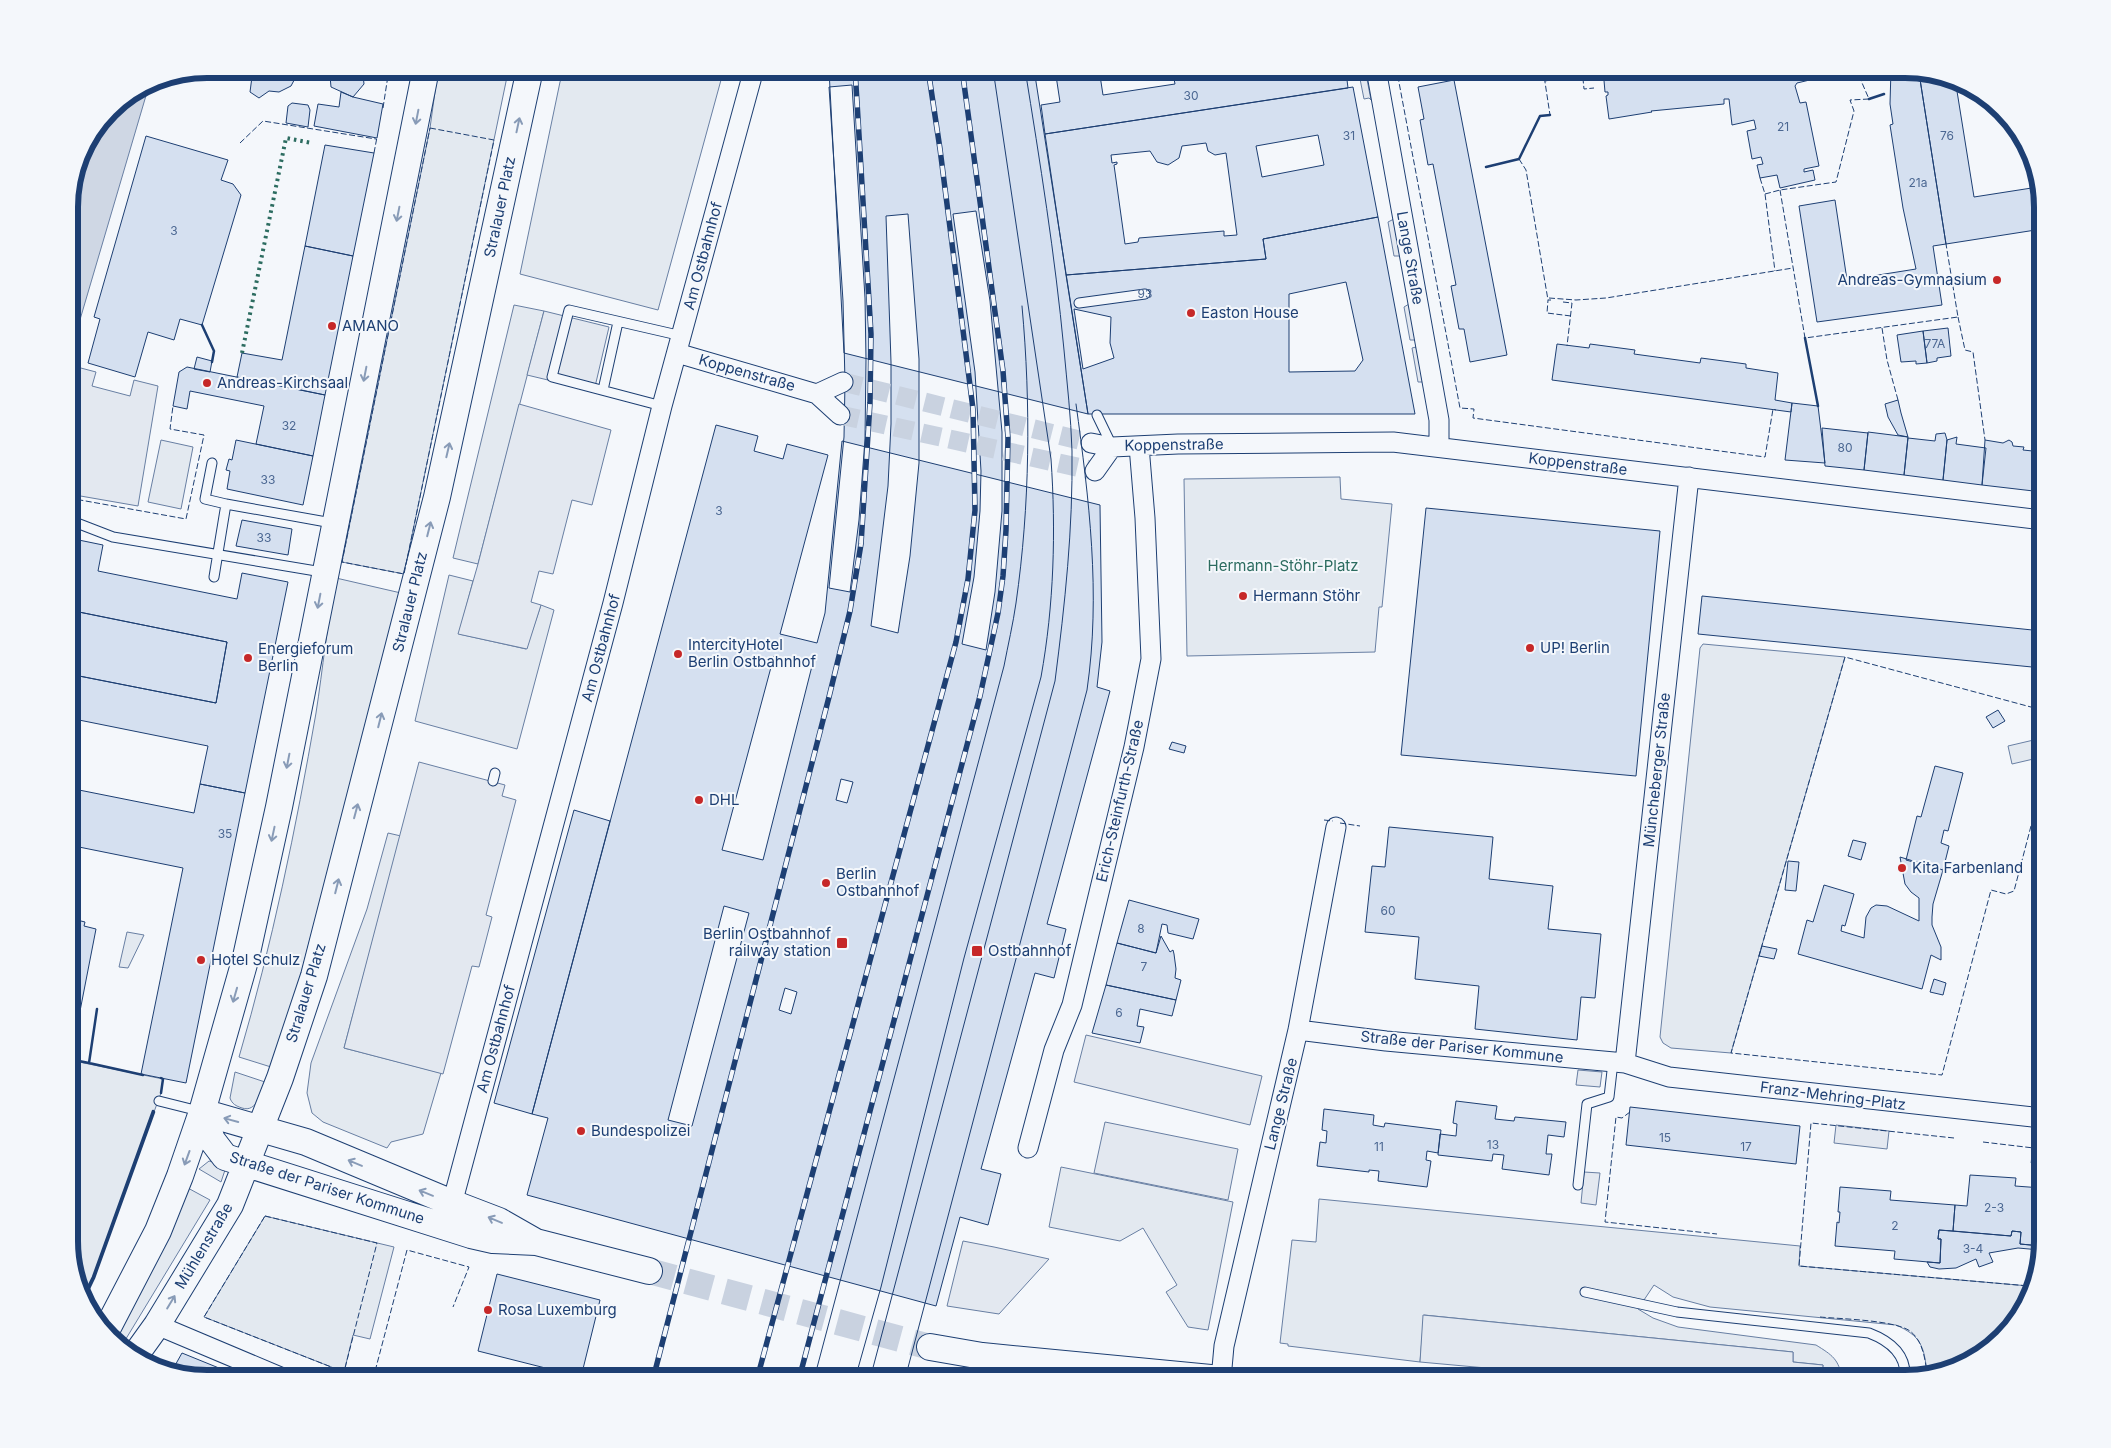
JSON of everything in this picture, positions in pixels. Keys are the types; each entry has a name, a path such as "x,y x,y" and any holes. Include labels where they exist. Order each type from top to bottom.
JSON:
{"main road":[{"path":"109,1325 158,1231 180,1176 202,1112 253,932 424,78"},
{"name":"Stralauer Platz","path":"261,1128 314,976 417,579 453,428 528,78"},
{"name":"Straße der Pariser Kommune","path":"202,1112 306,1142 449,1215 493,1240 536,1242 649,1271"},
{"name":"Straße der Pariser Kommune","path":"202,1112 212,1140 225,1157 292,1178 449,1215"},
{"name":"Mühlenstraße","path":"138,1351 157,1325 230,1204 261,1128"},
{"path":"930,1347 967,1354 1015,1369 1036,1370"}],"street":[{"name":"Am Ostbahnhof","path":"449,1215 613,603 662,406 752,78"},
{"name":"Lange Straße","path":"1378,78 1438,411 1439,447"},
{"name":"Koppenstraße","path":"679,344 817,394 840,415"},
{"path":"817,394 843,382"},
{"name":"Koppenstraße","path":"1092,443 1112,447 1393,442 2034,519"},
{"name":"Erich-Steinfurth-Straße","path":"1028,1148 1054,1050 1072,1006 1134,748 1151,658 1140,446"},
{"name":"Koppenstraße","path":"1095,471 1112,447"},
{"name":"Müncheberger Straße","path":"1619,1062 1688,477"},
{"name":"Lange Straße","path":"1222,1370 1224,1346 1298,1030 1336,827"},
{"name":"Straße der Pariser Kommune","path":"1298,1030 1619,1062"},
{"name":"Franz-Mehring-Platz","path":"1619,1062 1669,1077 2034,1117"},
{"path":"157,1325 264,1370"}],"lane":[{"path":"1079,302 1145,294"},
{"path":"662,406 552,377 568,310 618,322 679,344"},
{"path":"603,390 618,322"},
{"path":"1097,415 1112,447"},
{"path":"212,463 206,499 335,523"},
{"path":"214,577 226,504"},
{"path":"78,523 113,536 325,572"},
{"path":"1578,1186 1587,1104 1609,1097 1619,1062"},
{"path":"159,1101 202,1112"},
{"path":"1585,1292 1677,1312 1869,1333 1881,1337 1892,1345 1901,1356 1906,1370"}],"green space":[{"path":"437,78 507,78 404,574 342,562 430,128"},
{"path":"562,78 722,78 658,310 520,274"},
{"path":"514,305 544,311 478,564 453,558"},
{"path":"161,440 193,447 181,509 148,502"},
{"name":"Hermann-Stöhr-Platz","path":"1340,477 1341,499 1392,504 1382,607 1379,607 1375,652 1187,656 1184,479"},
{"path":"449,575 473,581 459,634 526,649 541,605 554,610 517,749 415,721"},
{"path":"336,578 401,593 292,1008 271,1067 239,1057 273,929 292,843 316,713"},
{"path":"1703,644 1845,657 1731,1053 1671,1048 1663,1043 1660,1037 1700,648"},
{"path":"2034,740 2034,759 2012,764 2008,746"},
{"path":"388,833 401,836 344,1048 441,1073 423,1134 391,1142 387,1148 323,1122 312,1113 307,1093 311,1063 367,909"},
{"path":"127,932 144,935 128,968 119,967"},
{"path":"78,1062 163,1079 161,1093 87,1290 78,1250"},
{"path":"235,1072 265,1082 258,1101 247,1109 235,1104 230,1098"},
{"path":"209,1161 225,1170 221,1182 199,1169"},
{"path":"1061,1167 1233,1202 1208,1330 1188,1327 1166,1292 1177,1285 1143,1228 1120,1241 1049,1227"},
{"path":"186,1187 210,1200 125,1340 116,1332"},
{"path":"1319,1199 1800,1246 1799,1266 2026,1286 2012,1313 1989,1338 1976,1349 1961,1357 1946,1364 1937,1364 1937,1366 1929,1368 1926,1368 1920,1343 1911,1333 1896,1325 1710,1307 1673,1297 1654,1285 1638,1309 1653,1318 1678,1327 1816,1345 1834,1358 1840,1370 1823,1370 1823,1365 1793,1362 1793,1352 1424,1315 1420,1362 1288,1346 1288,1344 1280,1343 1292,1240 1316,1242"},
{"path":"265,1216 394,1247 370,1339 353,1335 344,1370 339,1370 204,1317"}],"shaded area":[{"path":"1360,78 1367,78 1371,100 1369,98 1364,99"},
{"path":"147,92 78,326 78,198 82,173 87,157 104,128 128,104"},
{"path":"1394,219 1400,256 1394,256 1388,222"},
{"path":"1409,304 1416,340 1410,340 1404,307"},
{"path":"544,311 609,327 594,391 527,375"},
{"path":"1416,347 1424,382 1418,382 1412,348"},
{"path":"78,367 96,372 92,386 130,396 134,380 158,386 138,506 78,496"},
{"path":"519,404 611,430 592,505 572,500 553,574 539,571 531,602 541,605 527,649 458,634"},
{"path":"419,762 505,785 502,796 516,800 486,915 492,917 479,967 472,966 443,1074 344,1048"},
{"path":"1086,1035 1262,1076 1250,1125 1074,1082"},
{"path":"1578,1070 1602,1072 1600,1087 1576,1085"},
{"path":"1105,1122 1238,1149 1228,1200 1094,1173"},
{"path":"1836,1125 1889,1131 1887,1149 1834,1143"},
{"path":"2033,1148 2034,1148 2034,1163 2031,1163"},
{"path":"1584,1172 1600,1173 1596,1205 1581,1203"},
{"path":"963,1241 1049,1259 999,1314 947,1306"},
{"path":"1423,1315 1793,1352 1793,1362 1823,1365 1823,1370 1508,1370 1420,1362"}],"building":[{"path":"252,78 295,78 291,86 279,92 269,91 259,98 250,92"},
{"path":"330,78 363,78 364,84 353,97 331,87"},
{"path":"829,78 1035,78 1088,414 844,353"},
{"path":"1056,78 1100,78 1103,95 1175,84 1174,78 1201,78 1201,80 1210,78 1351,78 1351,80 1347,80 1348,88 1045,134 1041,105 1060,102"},
{"path":"1604,78 1818,78 1797,83 1795,86 1800,103 1806,102 1819,166 1804,169 1804,172 1813,170 1815,180 1780,188 1777,175 1760,178 1757,165 1763,164 1761,157 1752,159 1747,131 1756,129 1754,120 1732,125 1729,99 1724,99 1724,104 1651,111 1609,119 1606,96 1608,92 1605,92"},
{"path":"1891,78 1920,79 1946,244 1933,246 1942,305 1817,322 1799,206 1835,200 1847,280 1916,269 1903,208 1890,125 1893,124 1890,104"},
{"path":"1920,79 1946,84 1957,89 1974,197 2032,188 2034,230 1946,244"},
{"path":"1454,80 1507,355 1470,362 1464,329 1459,329 1451,286 1456,285 1433,164 1428,165 1420,120 1424,119 1418,87"},
{"path":"852,85 865,298 866,360 865,439 859,520 850,592 829,588 844,437 845,382 843,301 829,87"},
{"path":"1353,87 1378,217 1263,239 1266,259 1066,275 1045,134","holes":["1318,135 1324,165 1262,177 1256,146","1206,143 1208,151 1215,155 1226,153 1237,235 1224,236 1224,231 1139,238 1138,242 1125,244 1114,165 1117,162 1112,163 1111,155 1150,151 1157,162 1168,165 1179,158 1182,146"]},
{"path":"341,92 353,97 383,104 377,138 314,126 318,104 339,107"},
{"path":"292,103 308,105 310,110 308,127 286,123 288,106"},
{"path":"146,136 228,160 221,180 233,184 241,195 202,325 180,319 174,340 148,332 135,377 88,363 100,319 94,317"},
{"path":"325,145 374,153 353,256 305,246"},
{"path":"976,211 990,301 1002,432 1002,511 995,592 986,650 962,644 974,577 980,511 981,471 975,372 953,214"},
{"path":"908,214 919,359 919,463 910,556 898,633 871,626 888,486 891,424 886,216"},
{"name":"Easton House","path":"1378,217 1415,414 1088,414 1066,275 1266,259 1263,239","holes":["1346,282 1363,360 1355,371 1289,372 1289,294","1074,309 1111,317 1110,343 1114,358 1083,369"]},
{"path":"305,246 353,256 325,395 237,377 242,353 282,360"},
{"path":"1948,328 1951,356 1937,358 1937,361 1927,363 1923,331"},
{"path":"1923,331 1927,363 1916,364 1916,361 1901,362 1897,335"},
{"path":"1557,344 1589,348 1590,344 1635,350 1634,354 1700,363 1701,358 1746,364 1746,368 1778,373 1775,400 1792,403 1791,412 1552,380"},
{"path":"197,357 212,361 210,372 194,369"},
{"path":"187,367 325,395 313,456 256,444 264,406 190,391 187,409 173,406 179,372"},
{"path":"1898,400 1908,437 1898,435 1888,417 1885,404"},
{"path":"1792,403 1818,406 1825,463 1785,460"},
{"name":"Berlin Ostbahnhof","path":"716,425 758,436 754,451 783,459 787,444 828,455 780,634 817,643 825,613 842,441 1100,505 1102,642 1097,687 1110,691 1047,924 1066,929 1054,978 1035,973 981,1169 1001,1174 988,1225 960,1217 936,1306 527,1195 548,1118 532,1114","holes":["774,656 812,666 763,860 722,850","724,906 749,913 692,1126 668,1120"]},
{"path":"1822,428 1868,433 1864,470 1825,466"},
{"path":"1868,432 1908,437 1904,475 1864,470"},
{"path":"1945,433 1947,440 1943,480 1904,475 1908,438 1935,441 1936,434"},
{"path":"1957,437 1956,444 1986,448 1982,485 1943,480 1947,440"},
{"path":"236,440 313,456 303,505 227,489 230,471 226,470 229,459 232,460"},
{"path":"1985,440 2003,443 2009,440 2013,446 2024,447 2023,450 2034,451 2034,491 1982,485"},
{"name":"UP! Berlin","path":"1426,508 1660,531 1636,776 1401,755"},
{"path":"242,520 292,529 288,555 236,546"},
{"name":"Energieforum Berlin","path":"78,540 103,545 98,571 237,599 242,573 288,582 245,793 200,784 208,746 78,720 78,676 216,703 227,642 78,612"},
{"path":"1702,596 2034,630 2034,667 1698,634"},
{"path":"78,612 227,642 216,703 78,676"},
{"path":"1998,710 2005,721 1993,728 1986,717"},
{"path":"1172,742 1186,746 1184,753 1169,749"},
{"path":"1935,766 1963,773 1948,831 1944,830 1941,843 1949,846 1943,870 1906,860 1917,816 1921,817"},
{"path":"841,779 853,782 847,803 836,800"},
{"path":"200,784 245,793 186,1083 141,1074 183,868 78,847 78,790 194,813"},
{"path":"574,810 610,821 532,1114 494,1103"},
{"path":"1389,827 1493,837 1489,879 1553,886 1548,929 1601,934 1595,998 1581,997 1577,1040 1475,1029 1479,986 1415,979 1419,937 1365,932 1372,866 1385,867"},
{"path":"1853,840 1866,843 1861,860 1848,856"},
{"path":"1900,857 1943,870 1933,904 1932,917 1932,925 1941,947 1941,960 1931,955 1922,989 1798,954 1807,920 1813,922 1824,885 1854,894 1845,926 1842,925 1841,931 1864,938 1866,917 1871,908 1876,905 1887,906 1919,921 1919,898 1905,884"},
{"path":"1788,861 1799,862 1796,891 1785,890"},
{"path":"1129,900 1199,919 1193,939 1168,933 1167,925 1162,924 1156,953 1117,943"},
{"path":"78,920 85,922 84,926 96,929 78,1021"},
{"path":"1161,936 1170,952 1173,950 1176,969 1175,978 1181,980 1176,1000 1106,985 1117,943 1156,953"},
{"path":"1762,946 1777,949 1774,959 1759,956"},
{"path":"1934,979 1946,983 1943,995 1930,992"},
{"path":"1106,985 1176,1000 1172,1016 1140,1009 1137,1026 1144,1027 1140,1043 1092,1033"},
{"path":"785,988 797,992 791,1014 779,1010"},
{"path":"1456,1101 1497,1106 1495,1119 1514,1121 1515,1117 1566,1122 1564,1137 1548,1135 1546,1154 1552,1154 1549,1175 1502,1169 1504,1155 1493,1154 1492,1161 1438,1155 1440,1134 1456,1136 1457,1124 1453,1123"},
{"path":"1630,1107 1800,1126 1796,1164 1626,1145"},
{"path":"1324,1109 1374,1115 1373,1125 1384,1127 1385,1123 1441,1130 1438,1153 1427,1151 1426,1160 1431,1161 1427,1187 1378,1181 1379,1171 1369,1170 1369,1172 1317,1166 1320,1142 1326,1143 1327,1131 1322,1130"},
{"path":"1970,1175 2016,1178 2015,1186 2034,1187 2033,1245 2020,1244 2021,1232 2012,1231 2011,1236 1953,1231 1955,1205 1967,1206"},
{"path":"1840,1187 1891,1191 1890,1200 1955,1205 1953,1231 1939,1230 1938,1239 1941,1239 1940,1263 1894,1259 1895,1251 1835,1246 1837,1222 1839,1223 1840,1212 1838,1212"},
{"path":"1939,1230 2011,1236 2012,1231 2021,1232 2020,1244 2033,1245 2033,1249 2018,1248 1989,1253 1993,1262 1979,1267 1976,1259 1956,1268 1939,1269 1930,1267 1927,1262 1940,1263 1941,1239 1938,1239"},
{"path":"497,1274 600,1300 583,1370 553,1370 478,1351"},
{"path":"182,1353 224,1370 190,1369 175,1366"}],"tunnel":[{"path":"843,382 1091,443"},
{"path":"840,415 1095,471"},
{"path":"649,1271 930,1347"}],"tram line":[{"path":"858,1370 881,1287 964,958 1041,677 1049,623 1053,568 1051,459 994,78"},
{"path":"872,1370 1055,681 1059,652 1070,538 1072,480 1069,400 1056,279 1026,78"},
{"path":"816,1370 1004,666 1012,627 1021,566 1028,455 1027,380 1022,306"},
{"path":"907,1370 1087,690 1093,618 1092,547 1076,404"}],"railway":[{"path":"655,1370 829,697 850,611 861,544 870,403 871,334 856,78"},
{"path":"759,1370 956,642 968,579 975,510 973,409 929,78"},
{"path":"801,1370 980,696 998,613 1003,576 1008,438 1003,371 963,78"}],"hedge":[{"path":"242,353 286,138 312,143"}],"fence":[{"path":"383,108 388,78"},
{"path":"1398,78 1460,408 1474,409 1473,418 1765,457 1773,409 1776,410"},
{"path":"1466,78 1473,78"},
{"path":"1544,78 1550,115"},
{"path":"1545,81 1556,78"},
{"path":"1583,78 1584,89 1594,88"},
{"path":"1765,194 1836,182 1854,111 1850,100 1869,99 1860,78"},
{"path":"240,143 263,121 376,139"},
{"path":"430,128 494,140 404,574 342,562 430,128"},
{"path":"374,153 377,137"},
{"path":"1519,159 1526,170 1548,300"},
{"path":"1760,178 1765,194 1775,271"},
{"path":"1780,190 1805,338 1958,317 1946,244"},
{"path":"1549,298 1576,300 1606,298 1793,268"},
{"path":"1551,300 1548,300 1547,313 1571,316"},
{"path":"1563,302 1572,303 1567,346"},
{"path":"1958,317 1965,350 1973,352 1985,440"},
{"path":"1882,328 1887,360 1898,400"},
{"path":"78,500 186,519 204,435 170,429 173,406"},
{"path":"2034,708 1845,657 1731,1053 1942,1075 1991,890 2006,894 2014,891 2034,815"},
{"path":"1324,820 1333,821"},
{"path":"1340,823 1360,826"},
{"path":"1630,1112 1622,1118 1616,1117 1605,1222 1717,1234"},
{"path":"1954,1138 1811,1123 1799,1266 2026,1286"},
{"path":"1983,1142 2034,1148"},
{"path":"265,1216 377,1243 345,1370"},
{"path":"265,1216 204,1317 339,1370"},
{"path":"375,1370 407,1250 469,1267 453,1307"},
{"path":"1820,1317 1880,1322 1902,1327 1910,1331 1921,1345 1926,1368"}],"wall":[{"path":"1869,99 1884,94"},
{"path":"1486,167 1519,159 1540,116 1550,115"},
{"path":"202,325 214,351 212,362"},
{"path":"1805,338 1818,406"},
{"path":"97,1009 89,1063 143,1075"},
{"path":"78,1061 89,1063"},
{"path":"161,1078 163,1079 161,1093"},
{"path":"87,1290 93,1277 153,1111 94,1278 87,1292"}],"place":[{"name":"Andreas-Gymnasium","path":"1997,280"},
{"name":"Easton House","path":"1191,313"},
{"name":"AMANO","path":"332,326"},
{"name":"Andreas-Kirchsaal","path":"207,383"},
{"name":"Hermann Stöhr","path":"1243,596"},
{"name":"UP! Berlin","path":"1530,648"},
{"name":"IntercityHotel Berlin Ostbahnhof","path":"678,654"},
{"name":"Energieforum Berlin","path":"248,658"},
{"name":"DHL","path":"699,800"},
{"name":"Kita Farbenland","path":"1902,868"},
{"name":"Berlin Ostbahnhof","path":"826,883"},
{"name":"Berlin Ostbahnhof railway station","path":"842,943"},
{"name":"Ostbahnhof","path":"977,951"},
{"name":"Hotel Schulz","path":"201,960"},
{"name":"Bundespolizei","path":"581,1131"},
{"name":"Rosa Luxemburg","path":"488,1310"}]}
